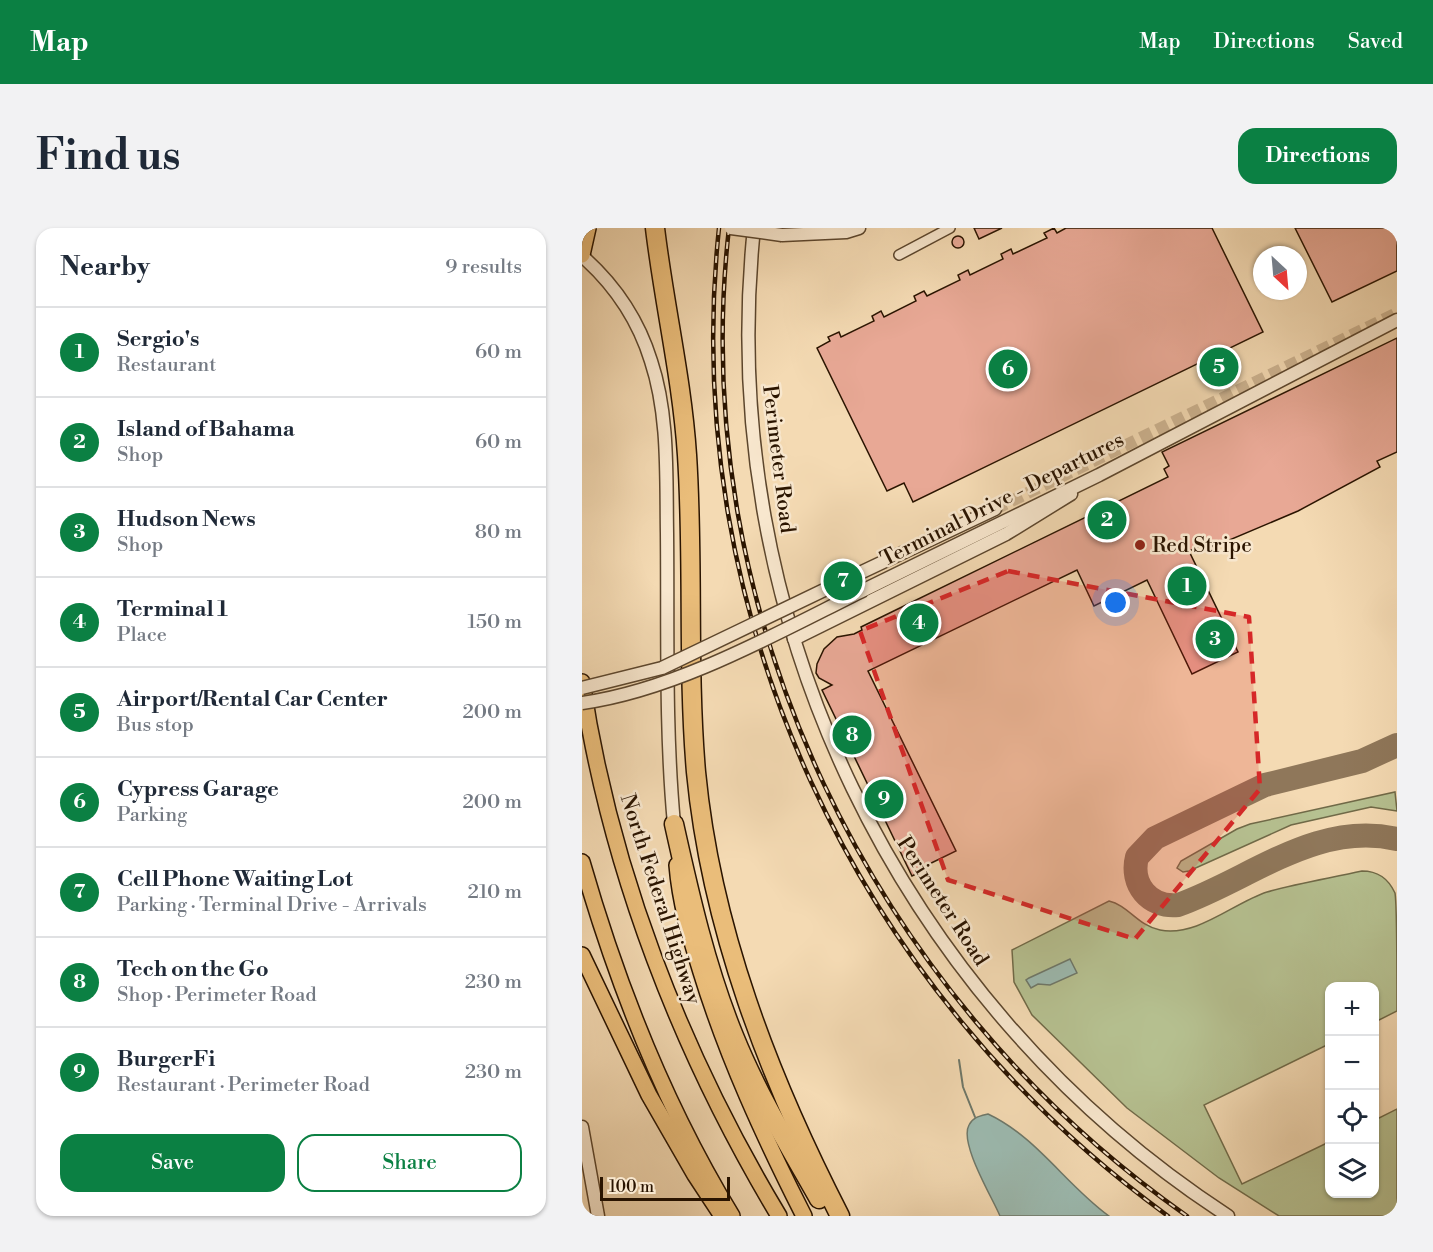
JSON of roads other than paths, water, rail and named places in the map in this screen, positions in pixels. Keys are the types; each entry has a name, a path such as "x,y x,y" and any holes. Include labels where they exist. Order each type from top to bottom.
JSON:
{"highway":[{"path":"655,228 680,378 685,432 694,738 700,803 710,868 734,958 760,1036 793,1119 840,1216"},
{"path":"674,824 703,947 735,1037 772,1113 830,1216"}],"main road":[{"path":"582,256 588,228"},
{"name":"North Federal Highway","path":"582,682 597,765 619,848 660,972 725,1120 778,1216"},
{"path":"674,824 678,886 688,929 714,1011 748,1100 804,1216"},
{"path":"582,862 630,1005 678,1114 732,1216"},
{"path":"582,955 649,1095 695,1175 722,1216"}],"street":[{"path":"731,228 782,235 836,233 859,228"},
{"name":"Perimeter Road","path":"754,228 748,345 754,446 770,544 794,639 826,730 870,824 911,894 961,967 1014,1034 1080,1101 1162,1170 1228,1216"},
{"path":"899,255 950,228"},
{"path":"582,256 619,294 640,331 654,370 661,409 666,478 670,760 674,824"},
{"name":"Terminal Drive - Departures","path":"582,703 633,692 708,664 1099,475 1397,320"},
{"path":"794,639 1006,534 1099,475"},
{"path":"582,688 624,680 671,664 995,509"},
{"path":"582,1127 598,1216"}],"water":[{"path":"1070,959 1077,973 1050,985 1038,984 1031,988 1026,980 1029,978"},
{"path":"988,1114 1022,1135 1093,1204 1109,1216 1000,1216 968,1144 969,1125 977,1117"}],"waterway":[{"path":"959,1060 963,1087 975,1117"}],"tunnel":[{"path":"995,509 1397,313"}],"railway":[{"path":"719,228 714,372 728,513 761,651 811,782 878,906 960,1021 1057,1124 1168,1216"},
{"path":"729,228 723,372 738,514 772,652 824,784 892,908 977,1023 1075,1126 1187,1216"}],"place":[{"name":"Airport/Rental Car Center","path":"1219,367"},
{"name":"Cypress Garage","path":"1008,369"},
{"name":"Island of Bahama","path":"1107,520"},
{"name":"Red Stripe","path":"1140,545"},
{"name":"Cell Phone Waiting Lot","path":"843,581"},
{"name":"Sergio's","path":"1187,586"},
{"name":"Terminal 1","path":"919,623"},
{"name":"Hudson News","path":"1215,639"},
{"name":"Tech on the Go","path":"852,735"},
{"name":"BurgerFi","path":"884,799"}]}
